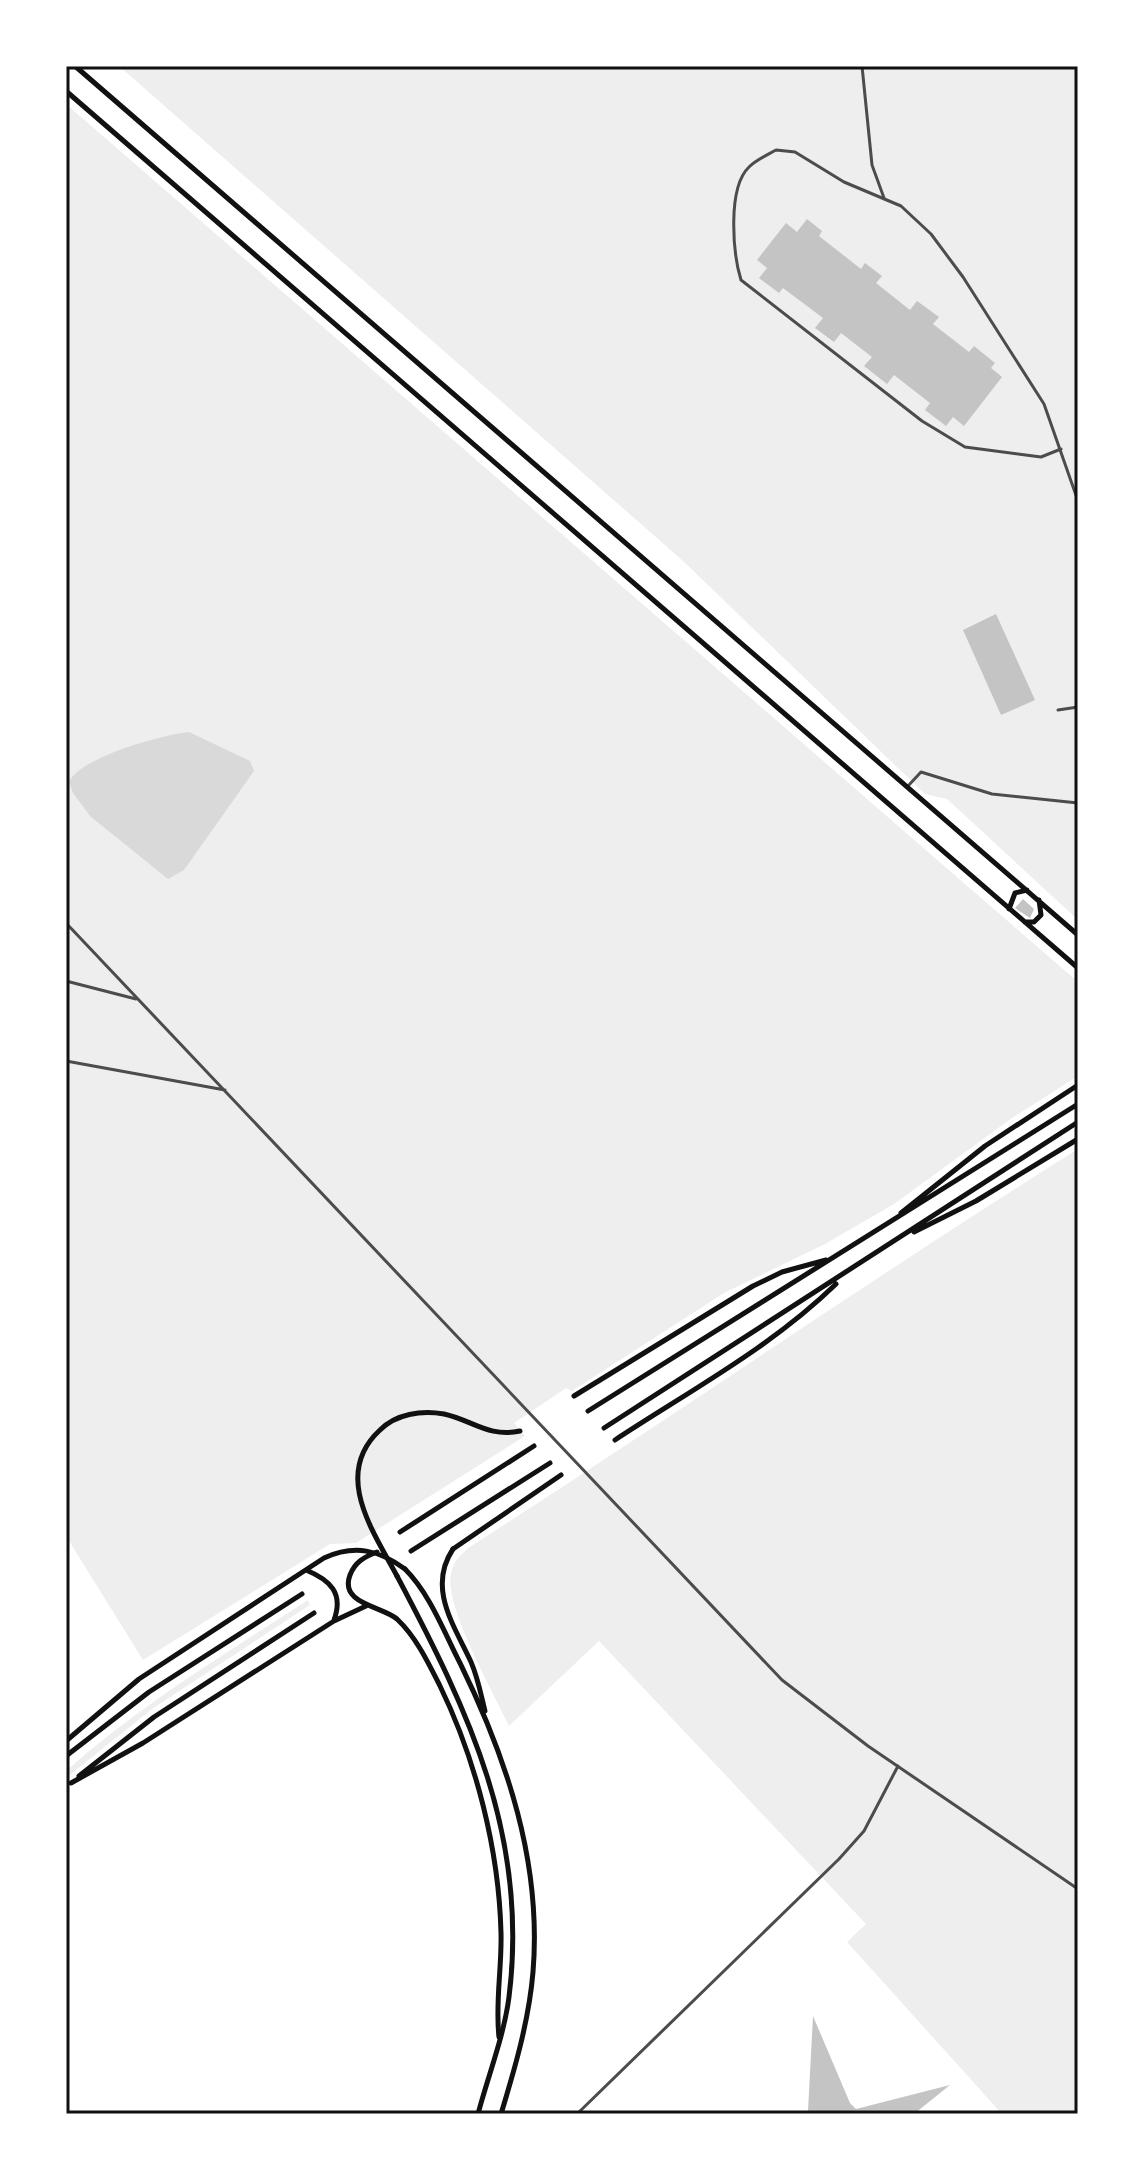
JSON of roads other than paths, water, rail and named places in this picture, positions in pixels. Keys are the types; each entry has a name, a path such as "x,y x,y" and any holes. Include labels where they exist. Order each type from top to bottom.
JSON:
{"main road":[{"path":"75,66 1078,935"},
{"path":"66,91 1078,968"},
{"path":"1008,909 1015,893 1028,890"},
{"path":"1022,921 1029,923 1038,919 1041,910 1039,899"},
{"path":"885,1225 985,1146 1078,1085"},
{"path":"588,1411 1078,1104"},
{"path":"604,1428 843,1277 1078,1122"},
{"path":"902,1238 976,1201 1078,1139"},
{"path":"574,1396 753,1286 782,1272 831,1259"},
{"path":"615,1440 764,1346 804,1316 843,1277"},
{"path":"478,2114 508,1999 511,1956 506,1849 468,1718 372,1530 360,1503 356,1477 366,1449 384,1426 403,1416 443,1414 496,1433 520,1431"},
{"path":"400,1532 534,1446"},
{"path":"411,1551 550,1463"},
{"path":"501,2114 527,2013 534,1941 528,1875 516,1802 488,1724 475,1674 442,1597 443,1568 453,1549 561,1475"},
{"path":"66,1741 150,1671 306,1570 346,1550 377,1552 405,1569 441,1627 488,1724"},
{"path":"377,1552 356,1563 348,1580 353,1597 396,1618 417,1644 445,1698 468,1758 493,1856 501,1931 499,2037"},
{"path":"306,1570 329,1582 337,1594 338,1608 334,1621"},
{"path":"66,1756 149,1692 302,1594"},
{"path":"68,1785 143,1743 334,1621 367,1605"},
{"path":"68,1785 154,1717 314,1613"}],"street":[{"path":"862,66 872,165 884,198"},
{"path":"1061,449 1041,457 965,447 922,421 741,280 733,252 736,200 746,169 776,150 795,152 844,182 901,206 931,234 963,277 1044,404 1061,449 1078,501"},
{"path":"1058,710 1078,707"},
{"path":"906,789 921,772 992,794 1078,803"},
{"path":"66,923 782,1680 898,1766 1078,1889"},
{"path":"66,981 138,999"},
{"path":"66,1061 195,1088 225,1090"},
{"path":"577,2114 839,1859 864,1831 898,1766"}]}
